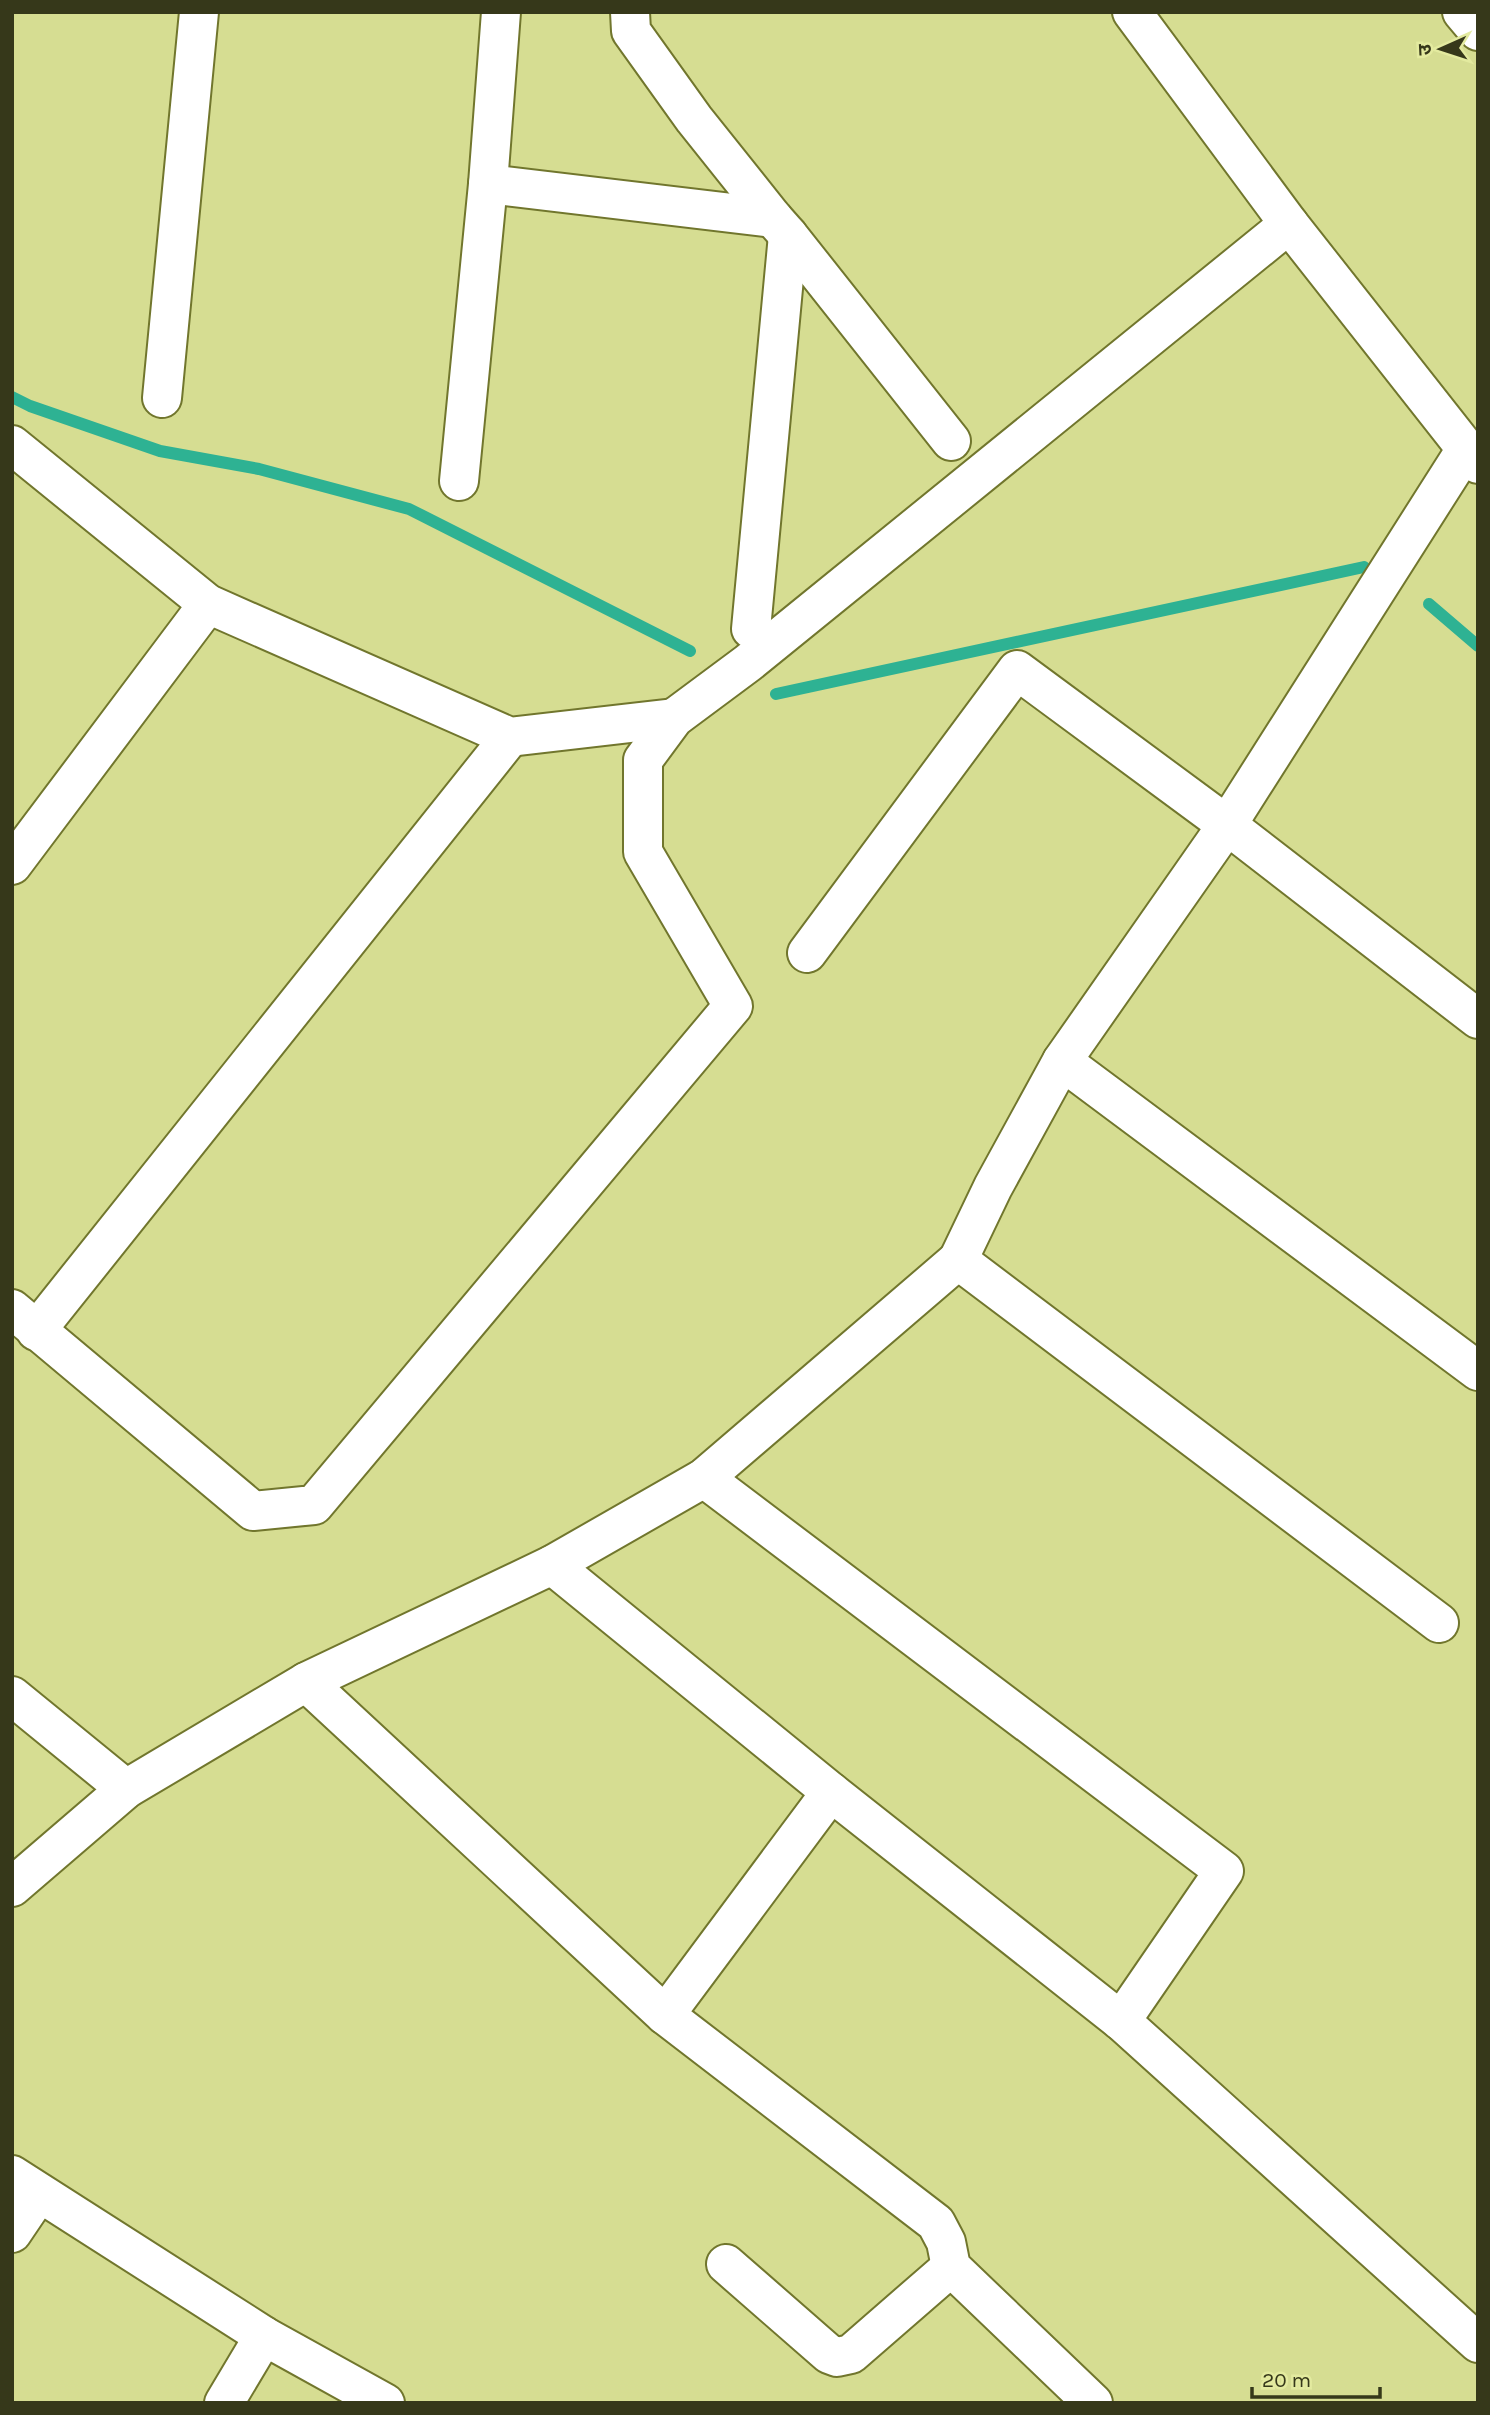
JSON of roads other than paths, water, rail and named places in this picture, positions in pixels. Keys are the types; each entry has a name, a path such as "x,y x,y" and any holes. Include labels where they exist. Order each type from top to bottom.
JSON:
{"street":[{"path":"162,398 199,12"},
{"path":"459,481 488,184 501,12"},
{"path":"630,12 631,31 694,119 951,441"},
{"path":"12,1887 126,1789 306,1682 552,1565 704,1478 958,1260 993,1187 1062,1061 1227,825 1472,457 1289,224 1132,12"},
{"path":"1462,12 1478,31"},
{"path":"488,184 781,227"},
{"path":"510,737 24,1320 253,1511 314,1505 733,1006 643,852 643,760 674,718 748,663 1289,224"},
{"path":"751,629 781,227"},
{"path":"12,444 208,604 510,737 674,718"},
{"path":"12,865 208,604"},
{"path":"807,953 1017,670 1227,825 1478,1019"},
{"path":"1062,1061 1478,1371"},
{"path":"958,1260 1439,1623"},
{"path":"704,1478 1224,1871 1121,2021"},
{"path":"552,1565 831,1792 1121,2021 1478,2343"},
{"path":"306,1682 665,2015 936,2223 946,2242 951,2267 1093,2403"},
{"path":"12,1696 126,1789"},
{"path":"665,2015 831,1792"},
{"path":"12,2233 26,2184 264,2336 385,2403"},
{"path":"726,2264 829,2354 837,2357 851,2354 951,2267"},
{"path":"224,2403 264,2336"}],"waterway":[{"path":"12,397 30,406 160,451 259,469 409,509 690,651"},
{"path":"776,694 1364,567"},
{"path":"1429,604 1478,646"}]}
